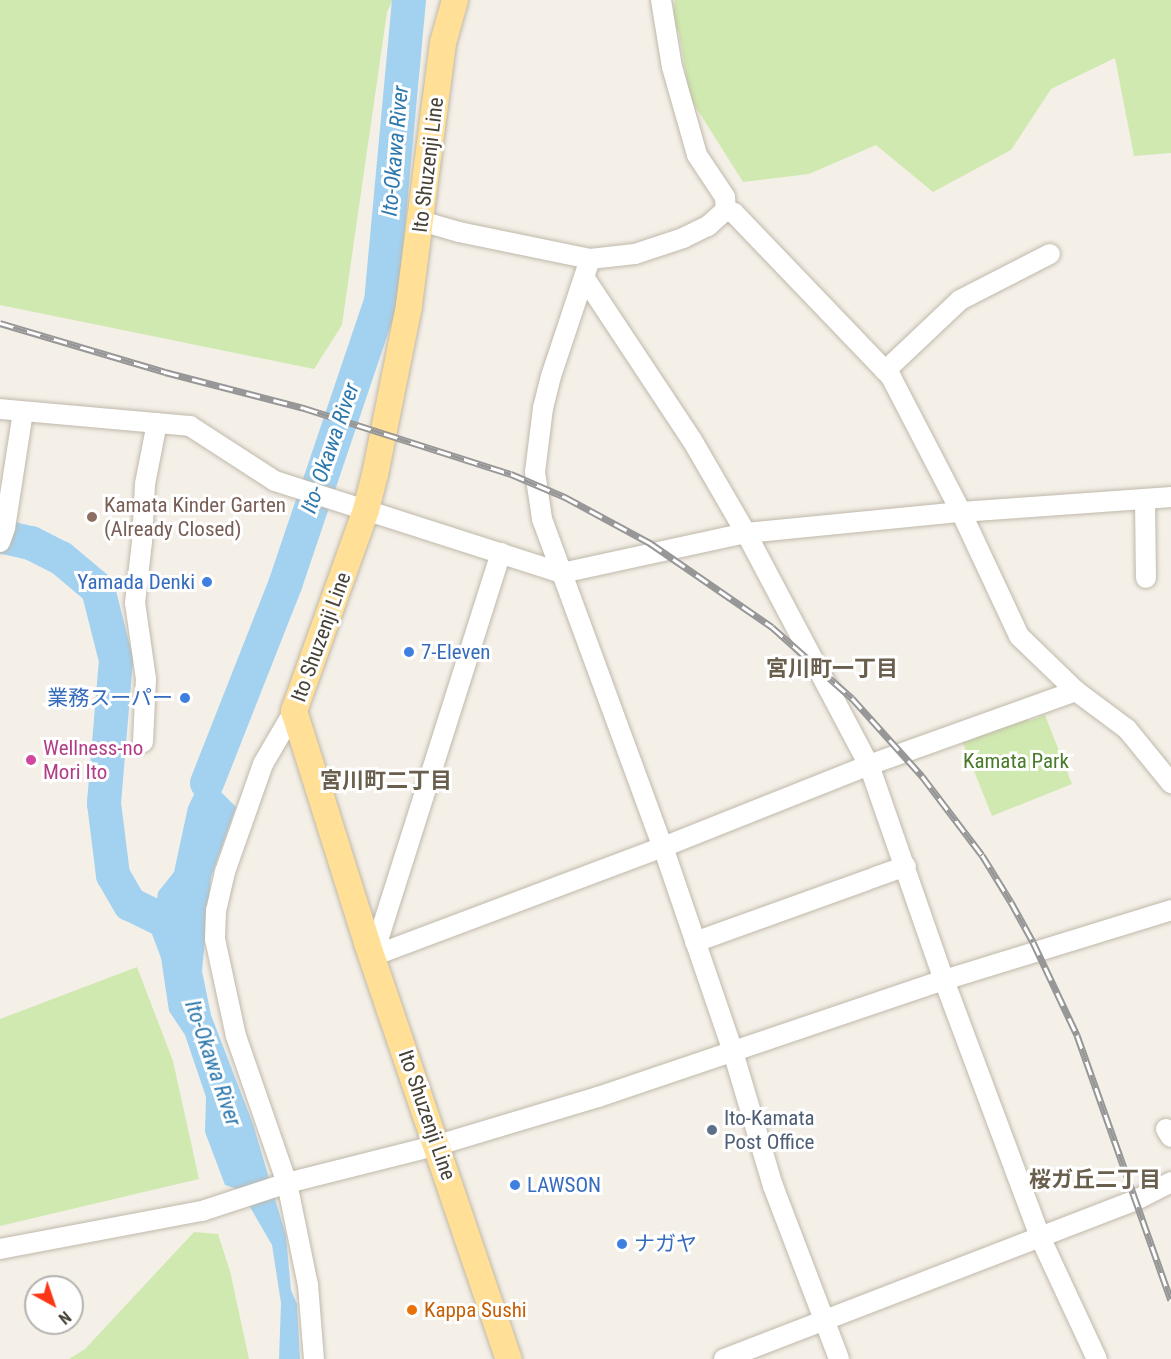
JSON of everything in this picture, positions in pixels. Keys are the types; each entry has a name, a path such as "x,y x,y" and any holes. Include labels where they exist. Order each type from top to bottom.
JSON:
{"main road":[{"name":"Ito Shuzenji Line","path":"455,0 443,43 409,306 366,510 294,711 373,956 509,1359"}],"street":[{"path":"661,0 672,67 697,155 725,197 726,210"},
{"path":"421,221 459,232 590,259 635,254 683,238 708,226 726,210"},
{"path":"726,210 742,220 891,377 961,512 1019,636 1076,691 1127,729 1171,783"},
{"path":"885,371 941,315 960,300 1050,254"},
{"path":"590,259 586,279 551,376 538,438 535,472 542,519 663,847 733,1052 773,1186 825,1319 838,1359"},
{"path":"586,279 692,440 746,533 869,765 944,980 1040,1237 1097,1359"},
{"path":"0,409 190,426 275,481 562,573 746,533 961,512 1171,497"},
{"path":"2,535 23,412"},
{"path":"143,742 146,679 135,603 142,542 145,484 157,423"},
{"path":"1144,499 1146,578"},
{"path":"373,956 501,554"},
{"path":"373,956 663,847 869,765 1076,691"},
{"path":"294,711 263,764 225,872 216,909 215,939 236,1036 287,1183 308,1285 314,1359"},
{"path":"695,942 906,866"},
{"path":"0,1249 202,1211 287,1183 438,1145 598,1097 944,980 1171,910"},
{"path":"724,1359 1136,1200 1171,1182"}],"green space":[{"path":"0,0 393,0 387,12 342,325 314,369 0,305"},
{"path":"675,0 1171,0 1171,153 1134,156 1115,58 1051,89 1011,150 933,192 876,145 809,174 743,182 690,98 679,33 672,21"},
{"name":"Kamata Park","path":"1023,705 1029,721 1045,715 1072,784 992,816 958,731"},
{"path":"137,967 173,1061 199,1179 0,1226 0,1019"},
{"path":"194,1232 218,1234 230,1271 249,1359 69,1359 85,1349"}],"water":[{"name":"Ito-Okawa River","path":"235,725 215,786 236,807 211,877 202,971 211,1015 253,1124 286,1236 291,1290 297,1304 300,1359 279,1359 281,1303 272,1245 240,1190 225,1185 205,1132 206,1097 185,1035 169,1011 161,958 152,934 158,892 174,872 188,807 207,767"}],"waterway":[{"name":"Ito- Okawa River","path":"207,783 286,582 381,302 409,0"},
{"path":"0,536 31,543 61,558 98,589 116,660 104,803 113,875 130,904 179,928"}],"railway":[{"path":"0,323 165,372 304,408 511,474 565,497 650,543 772,627 852,698 922,776 982,855 1011,902 1033,942 1077,1035 1171,1300"}],"place":[{"name":"Kamata Kinder Garten (Already Closed)","path":"92,517"},
{"name":"Yamada Denki","path":"207,582"},
{"name":"7-Eleven","path":"409,652"},
{"name":"業務スーパー","path":"185,698"},
{"name":"Wellness-no Mori Ito","path":"31,760"},
{"name":"Ito-Kamata Post Office","path":"712,1130"},
{"name":"LAWSON","path":"515,1185"},
{"name":"ナガヤ","path":"622,1244"},
{"name":"Kappa Sushi","path":"412,1310"}],"district":[{"name":"宮川町一丁目","path":"832,669"},
{"name":"宮川町二丁目","path":"386,781"},
{"name":"桜ガ丘二丁目","path":"1095,1180"}]}
